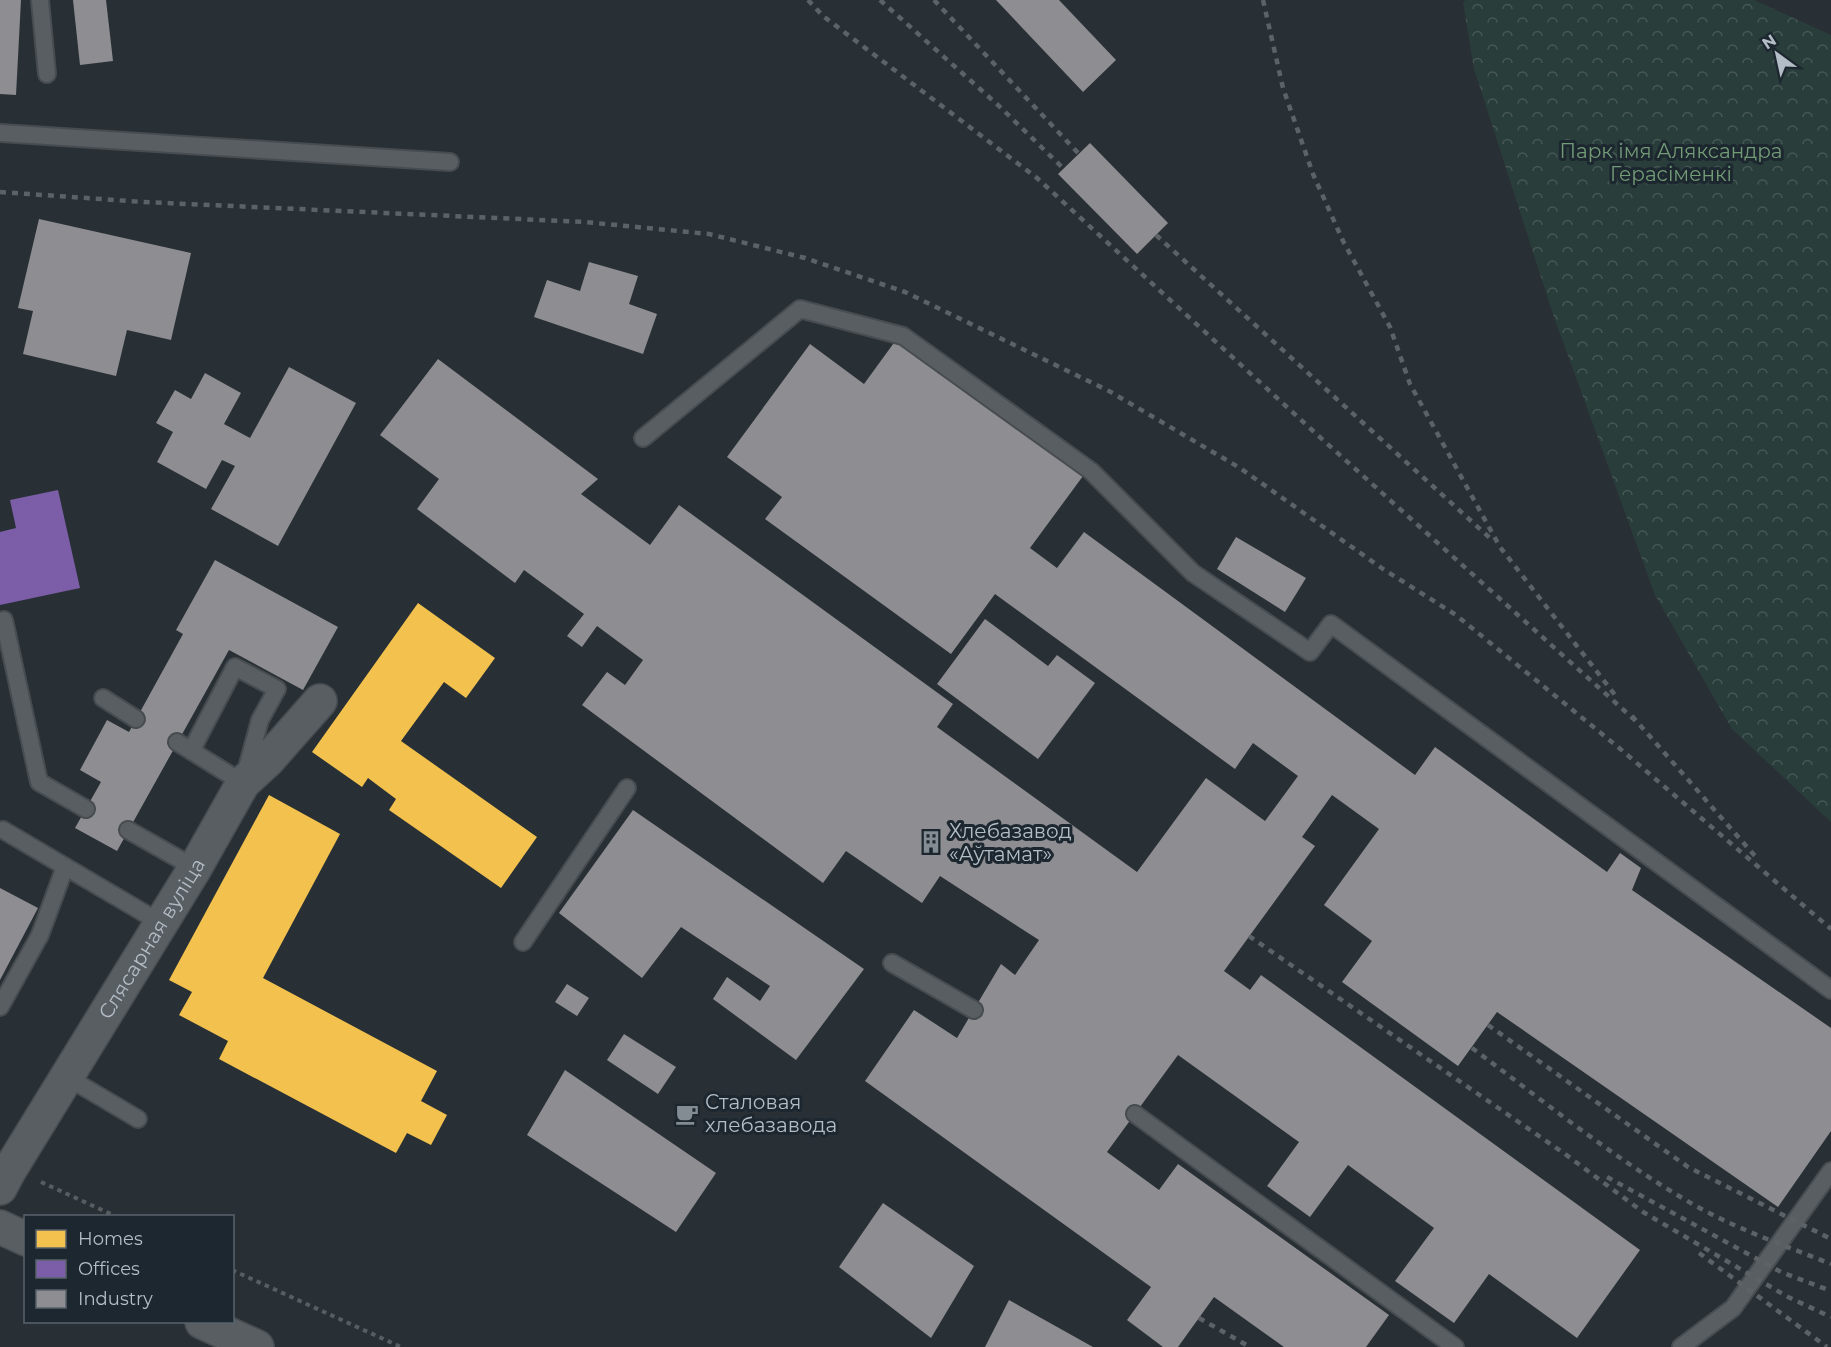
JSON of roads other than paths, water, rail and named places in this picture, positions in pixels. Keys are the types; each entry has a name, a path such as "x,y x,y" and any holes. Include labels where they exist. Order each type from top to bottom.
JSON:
{"street":[{"name":"Слясарная вуліца","path":"4,1180 195,868 243,783 268,760 320,701"},
{"path":"0,1227 24,1238"},
{"path":"204,1323 257,1347"}],"lane":[{"path":"40,0 47,74"},
{"path":"0,133 450,162"},
{"path":"643,438 800,309 903,336 1091,471 1193,573 1310,651 1331,624 1831,990"},
{"path":"4,620 39,782 86,808"},
{"path":"236,667 276,689 260,720 243,783 184,747 236,667"},
{"path":"103,698 136,719"},
{"path":"523,942 627,788"},
{"path":"3,830 161,923"},
{"path":"128,830 195,868"},
{"path":"0,1007 40,935 64,867"},
{"path":"892,963 974,1010"},
{"path":"67,1077 138,1119"},
{"path":"1135,1114 1455,1347"},
{"path":"1681,1347 1733,1308 1831,1171"}],"railway":[{"path":"808,0 823,16 1037,178 1312,430 1637,722"},
{"path":"880,0 998,105 1064,169"},
{"path":"934,0 1079,154"},
{"path":"1263,0 1283,88 1313,174 1343,241 1390,327 1410,384 1500,547 1615,695"},
{"path":"0,192 143,202 585,222 709,234 805,258 905,292 1109,391 1240,468 1383,569 1456,615 1618,747 1831,929"},
{"path":"1156,235 1491,539"},
{"path":"1632,716 1755,856"},
{"path":"1249,936 1565,1154 1643,1212 1788,1297 1831,1317"},
{"path":"1488,1025 1688,1167 1831,1239"},
{"path":"1472,1048 1582,1130 1667,1189 1729,1223 1831,1264"},
{"path":"1607,1177 1781,1272 1831,1291"},
{"path":"1699,1253 1827,1347"},
{"path":"1199,1318 1250,1347"}],"place":[{"name":"Хлебазавод «Аўтамат»","path":"931,842"},
{"name":"Сталовая хлебазавода","path":"687,1114"}],"park label":[{"name":"Парк імя Аляксандра Герасіменкі","path":"1671,162"}]}
